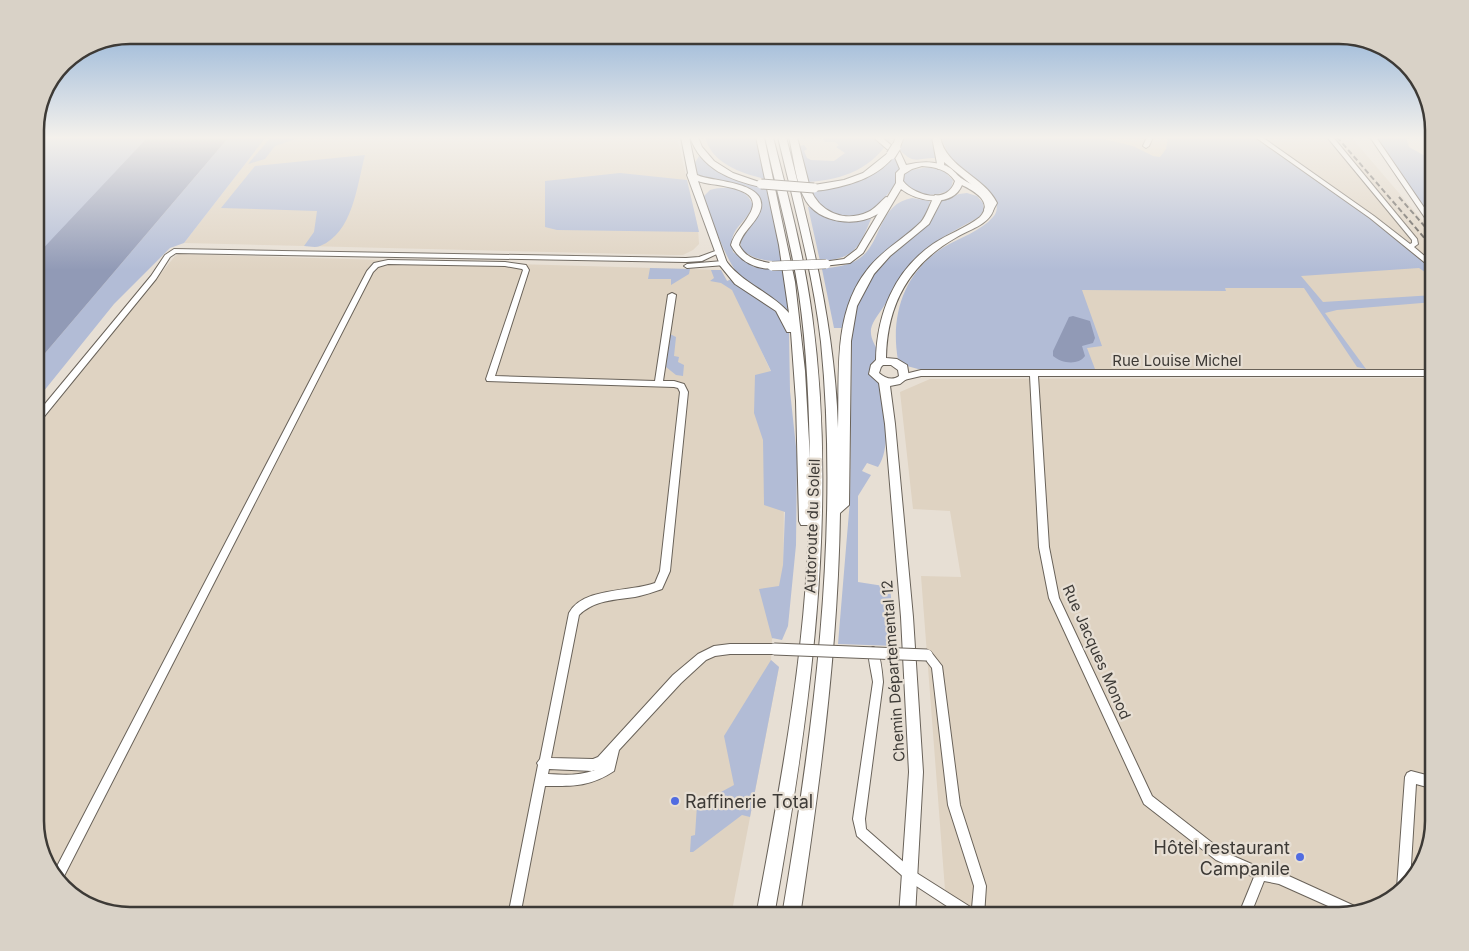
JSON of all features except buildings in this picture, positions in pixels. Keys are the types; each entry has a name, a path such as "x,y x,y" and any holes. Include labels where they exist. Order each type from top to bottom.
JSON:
{"highway":[{"path":"769,181 790,281 798,354 804,438 809,613"},
{"name":"Autoroute du Soleil","path":"767,907 786,799 809,613 815,482 812,367 800,274 780,181"},
{"name":"Autoroute du Soleil","path":"792,907 809,804 824,676 829,612 833,511 831,400 820,303 811,254 793,181"},
{"path":"804,181 808,196 822,211 840,218 863,217 874,212 889,199"},
{"path":"760,182 814,186 848,181"},
{"path":"973,181 988,194 992,203 989,210"},
{"path":"833,511 843,505 846,341 852,306 870,272 887,254 926,222 938,197"},
{"path":"723,263 736,280 785,314 790,324 794,348 798,354"}],"main road":[{"path":"693,181 723,263"},
{"path":"701,181 743,188 756,198 757,210 739,232 735,245 739,253 746,259 772,266 826,264 847,261 858,253 900,183 916,194"},
{"path":"956,191 958,181"},
{"path":"881,362 884,320 897,291 911,269 927,253 943,241 980,221 989,210 988,203 980,194 960,181"},
{"path":"698,196 708,184"},
{"path":"883,212 900,198 916,194 938,197 956,191 980,194"},
{"path":"897,291 888,338 893,361 901,376"},
{"path":"890,424 884,381 874,374 874,369 881,362 893,361"},
{"path":"884,381 901,376"},
{"path":"890,424 892,396 901,376"},
{"name":"Chemin Départemental 12","path":"890,424 911,682 915,763 911,876 908,907"}],"street":[{"path":"1321,181 1372,217 1425,260"},
{"path":"1367,181 1415,240 1415,244 1410,247"},
{"path":"1403,181 1425,214"},
{"path":"44,411 154,277 167,256 174,251 694,260 718,252"},
{"path":"515,256 538,262 690,266 723,263"},
{"path":"61,871 370,271 376,265 388,262 506,264 524,267 526,270 490,379 659,383 681,386 684,392 665,571 659,586 644,592 597,597 582,602 574,613 516,907"},
{"path":"659,383 672,296"},
{"name":"Rue Louise Michel","path":"901,376 921,373 1425,373"},
{"name":"Rue Jacques Monod","path":"1034,374 1044,546 1054,598 1148,800 1220,856 1261,874"},
{"path":"543,763 593,766 602,761 677,679 702,656 714,651 774,649 927,655 935,662 938,670 954,805 980,886 979,907"},
{"path":"873,652 878,668 878,682 859,825 865,838 911,876 959,907"},
{"path":"540,780 579,781 597,777 610,767 614,749"},
{"path":"1403,879 1412,777 1425,781"},
{"path":"1247,907 1261,874 1280,878 1343,907"}],"shaded area":[{"path":"44,181 151,181 44,302"},
{"path":"106,181 191,181 44,354 44,247"},
{"path":"191,181 232,181 184,243 170,248 114,304 44,391 44,354"},
{"path":"232,181 687,181 698,228 699,244 693,250 683,255 673,255 184,243"},
{"path":"243,181 359,181 352,207 340,231 331,240 320,246 304,246 314,232 317,211 221,208"},
{"path":"545,181 687,181 699,232 557,230 545,227"},
{"path":"710,181 745,181 766,188 783,262 789,310 784,317 789,332 790,391 797,456 796,545 788,626 782,640 772,638 759,589 779,586 783,565 785,512 764,505 763,440 754,413 755,375 771,371 732,290 721,283 710,281 714,278 711,270 721,270 727,281 739,276 723,248 703,197 710,190 729,188 746,194 753,205 735,232 732,244 733,252 754,267 772,269 772,261 749,255 741,247 745,231 759,214 762,206 757,195 741,185"},
{"path":"895,181 895,185 882,201 866,214 856,216 836,215 819,206 811,192 834,188 856,182"},
{"path":"903,181 953,181 951,189 931,195 916,193"},
{"path":"976,181 1318,181 1364,213 1425,264 1425,272 1419,268 1301,276 1323,302 1425,296 1425,303 1337,310 1325,313 1366,369 1357,367 1304,288 1225,288 1226,291 1082,290 1102,346 1087,348 1095,369 918,369 907,366 898,360 896,327 898,311 910,282 930,257 988,222 996,213 996,199"},
{"path":"986,181 1389,181 1425,223 1425,369 918,369 987,229 1005,203"},
{"path":"1406,181 1425,181 1425,208"},
{"path":"967,193 977,196 983,203 984,210 979,217 934,243 917,256 903,274 871,329 872,339 879,354 870,366 870,373 880,383 886,439 885,449 878,467 867,463 862,471 871,475 858,496 858,582 890,587 896,646 838,644 850,500 852,329 858,302 872,276 892,255 928,225 941,201"},
{"path":"912,198 930,201 922,220 868,269 854,293 843,328 834,328 822,269 837,267 860,258 873,243 886,216 901,202"},
{"path":"812,206 840,220 871,219 859,245 841,258 820,261 808,207"},
{"path":"179,254 721,270 739,302 771,372 784,488 783,630 772,639 771,660 779,667 733,907 130,907 102,903 82,893 69,882 55,864 48,849 44,827 44,419 175,256"},
{"path":"650,268 690,269 689,274 671,285 671,279 648,279"},
{"path":"1073,316 1090,321 1095,338 1093,343 1082,346 1085,356 1082,359 1074,362 1065,362 1053,356 1053,351 1069,317"},
{"path":"670,334 676,337 674,356 679,357 678,362 684,365 683,376 676,375 666,367"},
{"path":"1425,378 1425,832 1419,854 1411,869 1396,886 1367,903 1339,907 946,907 921,576 961,577 950,511 913,509 900,392 930,379"},
{"path":"771,660 779,667 750,817 742,815 693,852 690,852 691,836 695,835 697,805 734,785 724,736"}],"railway":[{"path":"1375,181 1425,239"},
{"path":"1399,197 1425,227"}],"place":[{"name":"Raffinerie Total","path":"675,801"},
{"name":"Hôtel restaurant Campanile","path":"1300,857"}]}
